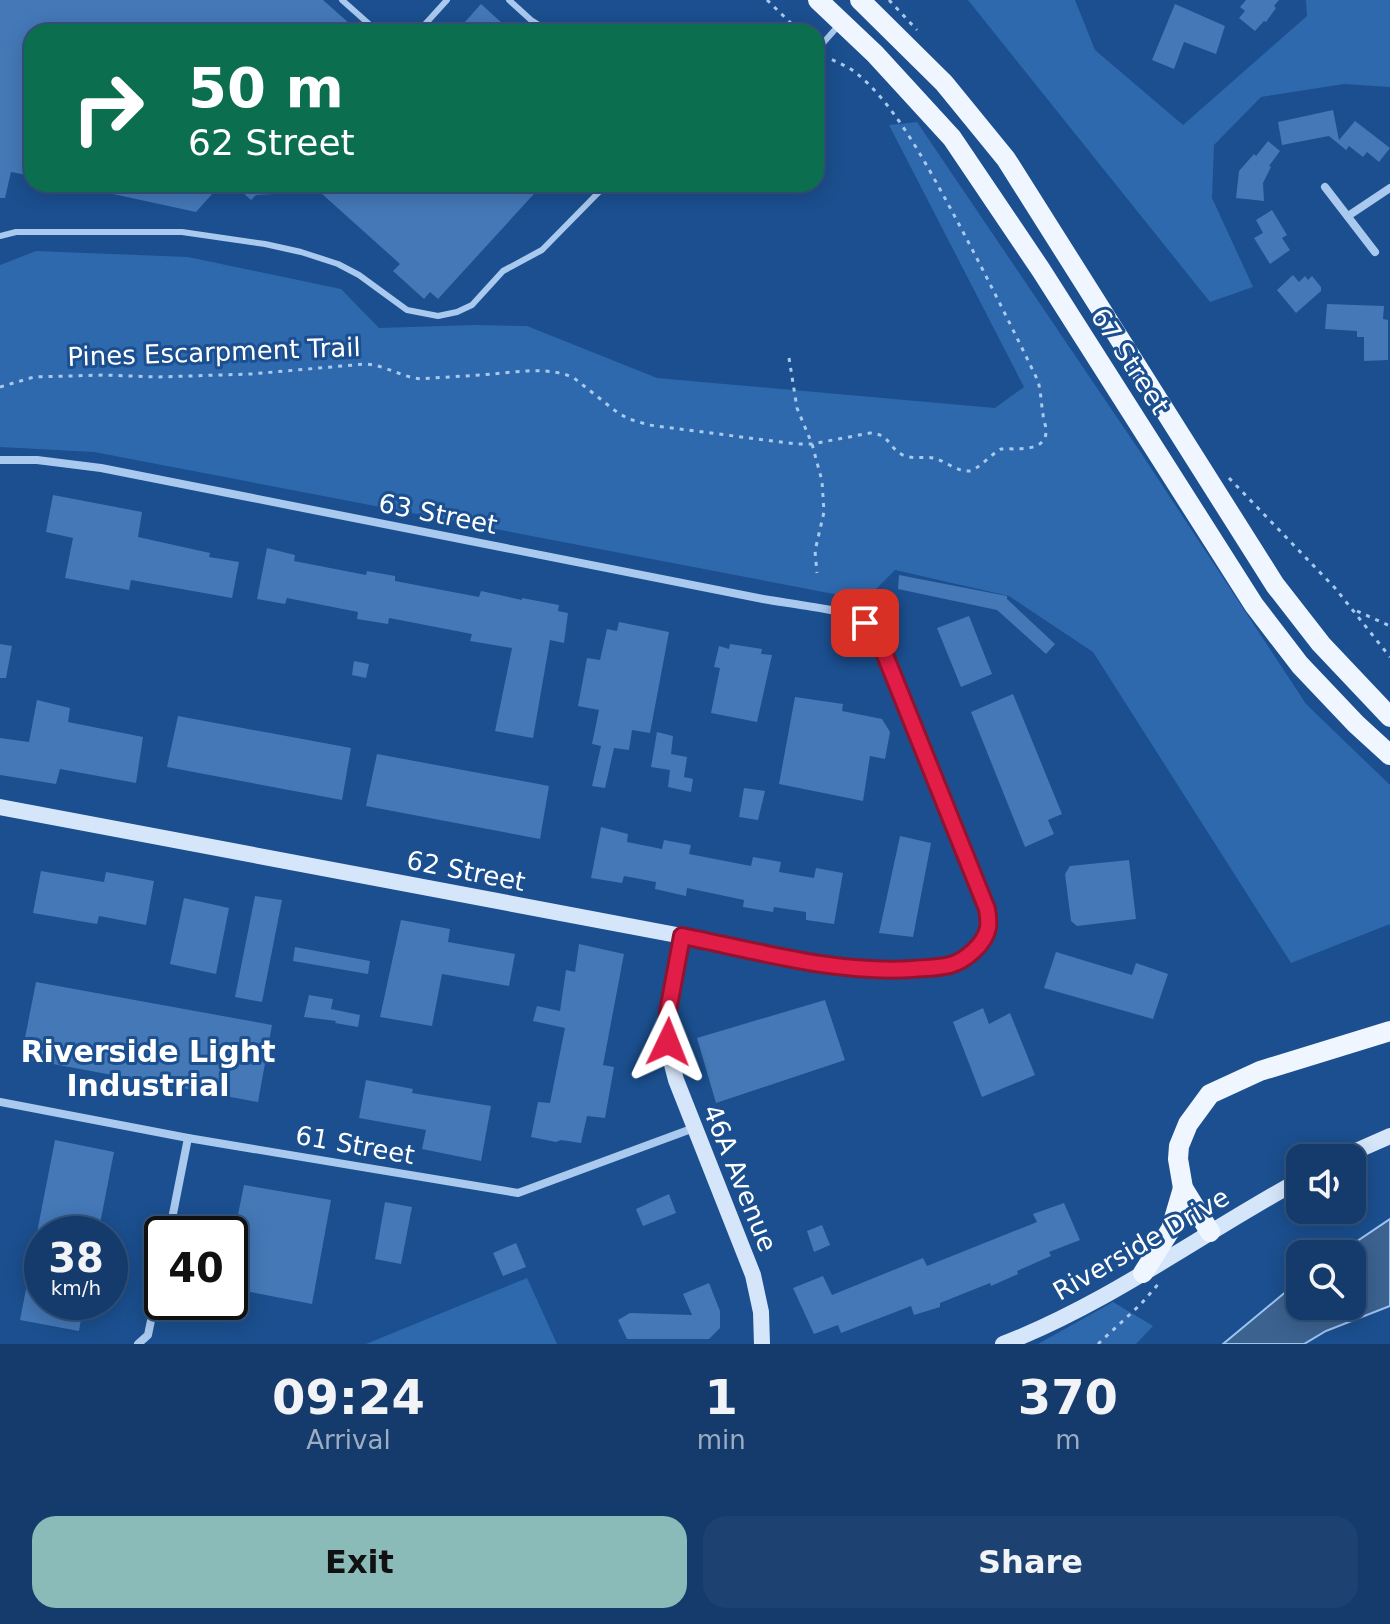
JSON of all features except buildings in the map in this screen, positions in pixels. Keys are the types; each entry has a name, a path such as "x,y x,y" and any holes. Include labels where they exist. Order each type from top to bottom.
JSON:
{"main road":[{"name":"67 Street","path":"818,0 875,54 952,138 1033,257 1254,605 1300,665 1390,755"},
{"name":"67 Street","path":"860,0 944,83 1006,159 1275,585 1321,644 1390,717"},
{"path":"1210,1232 1183,1188 1178,1159 1179,1146 1188,1124 1210,1094 1260,1071 1390,1031"},
{"path":"1143,1273 1171,1229 1183,1188"}],"street":[{"path":"1325,187 1375,252"},
{"path":"1348,216 1390,188"},
{"name":"63 Street","path":"0,460 37,460 101,468 763,599 842,611 865,623"},
{"name":"62 Street","path":"0,807 835,967 877,970 949,965 969,954 979,944 988,930 987,909 881,645 865,623"},
{"name":"46A Avenue","path":"682,936 668,1011 667,1033 673,1071 753,1275 761,1312 762,1344"},
{"name":"61 Street","path":"0,1102 188,1138 518,1193 694,1128"},
{"path":"1366,1147 1390,1136"},
{"path":"173,1216 188,1138"},
{"name":"Riverside Drive","path":"1003,1344 1057,1321 1131,1282 1286,1188"},
{"path":"138,1344 148,1335 151,1320"}],"lane":[{"path":"342,0 369,24"},
{"path":"425,24 447,0"},
{"path":"509,0 537,24"},
{"path":"824,42 842,22"},
{"path":"0,236 16,232 176,232 265,244 338,264 359,275 407,310 438,316 472,305 503,271 542,250 599,192"}],"path":[{"path":"767,0 792,24"},
{"path":"889,0 920,34"},
{"name":"Pines Escarpment Trail","path":"0,387 34,377 251,374 365,364 382,366 410,378 421,379 558,372 574,378 618,413 649,425 796,444 870,433 883,435 906,457 938,459 972,471 1001,449 1024,449 1038,445 1045,437 1046,430 1038,381 985,272 920,152 889,108 854,70 829,58"},
{"path":"789,358 797,408 812,444 822,481 824,512 815,551 817,573"},
{"path":"1225,474 1305,556 1390,657"},
{"path":"1353,610 1390,626"},
{"path":"1098,1344 1167,1276"}],"shaded area":[{"path":"968,0 1075,0 1095,50 1183,125 1307,16 1306,0 1390,0 1390,87 1344,84 1261,97 1214,145 1212,198 1253,287 1210,302"},
{"path":"917,122 1306,704 1390,785 1390,924 1291,963 1093,652 1009,596 895,570 865,600 94,452 0,447 0,265 36,251 188,257 341,289 379,328 527,326 657,378 995,408 1024,387 889,125"},
{"path":"1390,1219 1390,1306 1366,1315 1366,1240 1359,1240"},
{"path":"527,1278 557,1344 366,1344"},
{"path":"1286,1292 1286,1320 1354,1320 1304,1344 1223,1344"},
{"path":"1113,1302 1153,1326 1136,1344 1038,1344"}],"district":[{"name":"Riverside Light Industrial","path":"148,1069"}],"route":[{"path":"668,1042 668,1011 682,936 835,967 900,970 960,961 979,944 988,930 987,909 881,645 865,623"}]}
